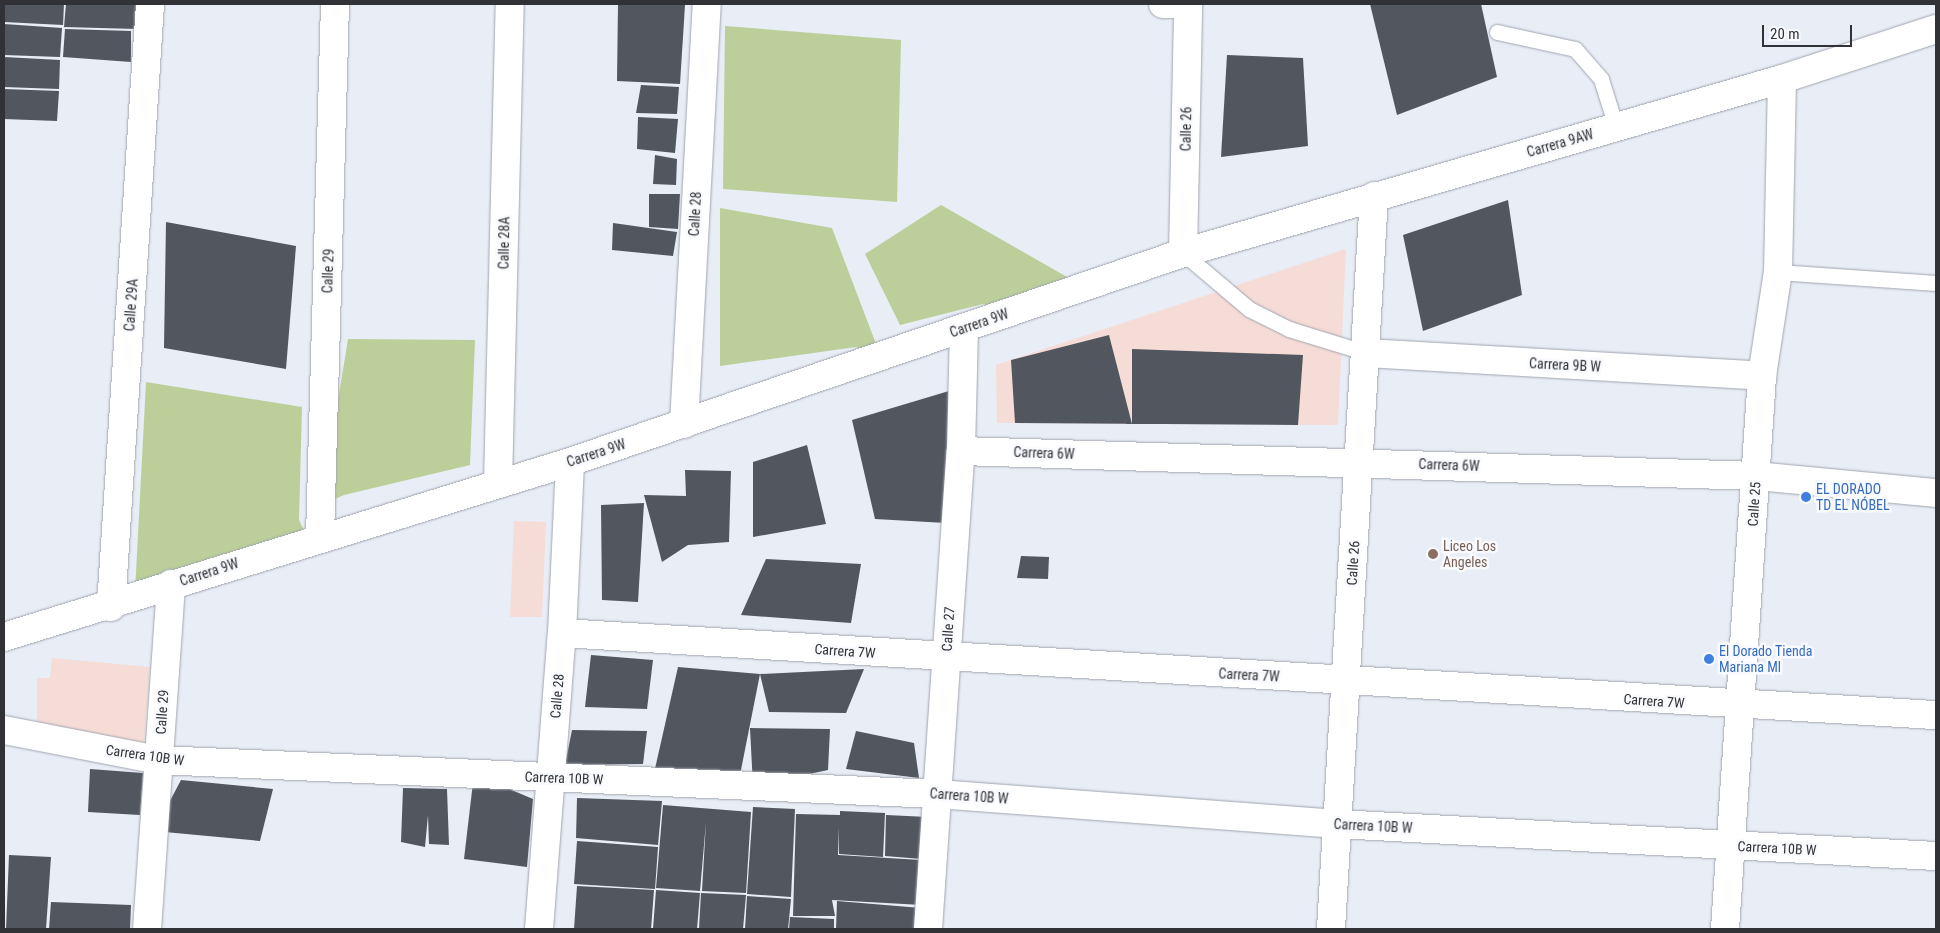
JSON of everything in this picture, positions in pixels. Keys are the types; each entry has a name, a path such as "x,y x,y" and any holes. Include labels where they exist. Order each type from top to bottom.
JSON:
{"street":[{"name":"Calle 29A","path":"111,606 150,4"},
{"name":"Calle 29","path":"320,537 335,4"},
{"name":"Calle 28A","path":"498,482 510,4"},
{"name":"Calle 28","path":"684,424 707,4"},
{"path":"1163,4 1188,4"},
{"name":"Calle 26","path":"1183,253 1188,4"},
{"name":"Carrera 9AW","path":"1183,253 1782,79 1936,28"},
{"name":"Calle 25","path":"1725,929 1762,376 1778,272 1782,79"},
{"name":"Calle 26","path":"1331,929 1345,681 1368,353 1374,196"},
{"name":"Carrera 9W","path":"4,637 111,606 171,584 320,537 498,482 570,462 1183,253"},
{"name":"Calle 27","path":"928,929 961,451 964,328"},
{"name":"Carrera 9B W","path":"1368,353 1762,376"},
{"name":"Carrera 6W","path":"961,451 1360,462 1756,476 1936,493"},
{"name":"Calle 28","path":"539,929 549,778 562,634 570,462"},
{"name":"Calle 29","path":"147,929 171,584"},
{"name":"Carrera 7W","path":"562,634 1740,706 1936,715"},
{"name":"Carrera 10B W","path":"4,730 158,760 938,794 1337,824 1936,856"}],"lane":[{"path":"1498,32 1575,49 1600,79 1616,127"},
{"path":"1183,253 1249,310 1290,329 1368,353"},
{"path":"1778,272 1936,283"}],"shaded area":[{"path":"1346,249 1338,425 997,423 996,365"},
{"path":"514,521 546,522 542,617 510,617"},
{"path":"52,658 150,667 144,742 37,731 37,678 50,678"}],"green space":[{"path":"725,26 901,40 897,202 723,189"},
{"path":"941,205 1067,277 1012,312 983,304 900,325 865,254"},
{"path":"720,208 832,228 881,357 856,347 720,366"},
{"path":"348,339 475,340 470,465 344,495 321,505"},
{"path":"146,382 302,407 299,520 307,537 135,592"}],"building":[{"path":"4,4 64,4 63,25 4,22"},
{"path":"66,4 137,4 137,29 64,27"},
{"path":"618,4 685,5 680,84 617,81"},
{"path":"1370,4 1481,4 1497,77 1397,115"},
{"path":"4,24 62,28 60,57 4,55"},
{"path":"65,29 131,31 131,62 63,57"},
{"path":"1227,55 1303,58 1308,146 1221,157"},
{"path":"4,57 60,60 59,89 4,87"},
{"path":"641,85 679,87 677,114 636,113"},
{"path":"4,89 59,91 57,121 4,119"},
{"path":"638,117 678,119 675,153 637,149"},
{"path":"655,155 677,159 676,185 653,184"},
{"path":"649,194 680,194 678,229 649,227"},
{"path":"1508,200 1522,295 1423,331 1403,235"},
{"path":"166,222 296,246 286,369 164,348"},
{"path":"613,223 677,232 673,256 612,250"},
{"path":"1109,335 1132,424 1015,423 1011,360"},
{"path":"1132,349 1303,355 1298,425 1132,424"},
{"path":"949,391 946,523 875,519 852,420"},
{"path":"807,445 826,524 753,537 753,462"},
{"path":"685,470 731,471 729,542 688,545 662,562 644,495 686,496"},
{"path":"644,503 638,602 602,600 601,505"},
{"path":"1021,556 1049,557 1048,579 1017,578"},
{"path":"766,559 861,564 851,623 741,615"},
{"path":"591,655 653,660 647,709 585,707"},
{"path":"678,667 760,674 738,785 652,782"},
{"path":"864,669 846,713 769,712 760,674"},
{"path":"750,728 830,729 828,770 753,786"},
{"path":"572,730 647,731 643,764 565,765"},
{"path":"856,731 914,743 919,778 846,769"},
{"path":"90,769 143,773 140,815 88,812"},
{"path":"474,774 533,799 527,867 464,859"},
{"path":"181,780 273,789 260,841 154,831"},
{"path":"403,788 447,789 449,845 429,844 428,815 425,847 401,842"},
{"path":"577,798 662,801 658,845 576,838"},
{"path":"663,805 751,812 746,893 702,891 706,822 700,891 656,888"},
{"path":"753,807 795,809 791,897 747,894"},
{"path":"840,811 885,813 883,857 839,854 839,827 838,855 921,860 922,905 832,900 835,916 793,916 796,814 840,815"},
{"path":"886,815 928,817 922,859 885,856"},
{"path":"577,841 658,847 655,889 574,884"},
{"path":"9,855 51,857 46,929 6,929"},
{"path":"577,886 654,890 651,929 574,929"},
{"path":"656,890 700,893 697,929 653,929"},
{"path":"701,893 746,895 743,929 699,929"},
{"path":"747,896 791,899 788,929 745,929"},
{"path":"837,901 921,908 920,929 836,929"},
{"path":"51,902 131,905 130,929 49,929"},
{"path":"790,917 834,919 834,929 789,929"}],"place":[{"name":"EL DORADO TD EL NÓBEL","path":"1806,497"},
{"name":"Liceo Los Angeles","path":"1433,554"},
{"name":"El Dorado Tienda Mariana Ml","path":"1709,659"}]}
